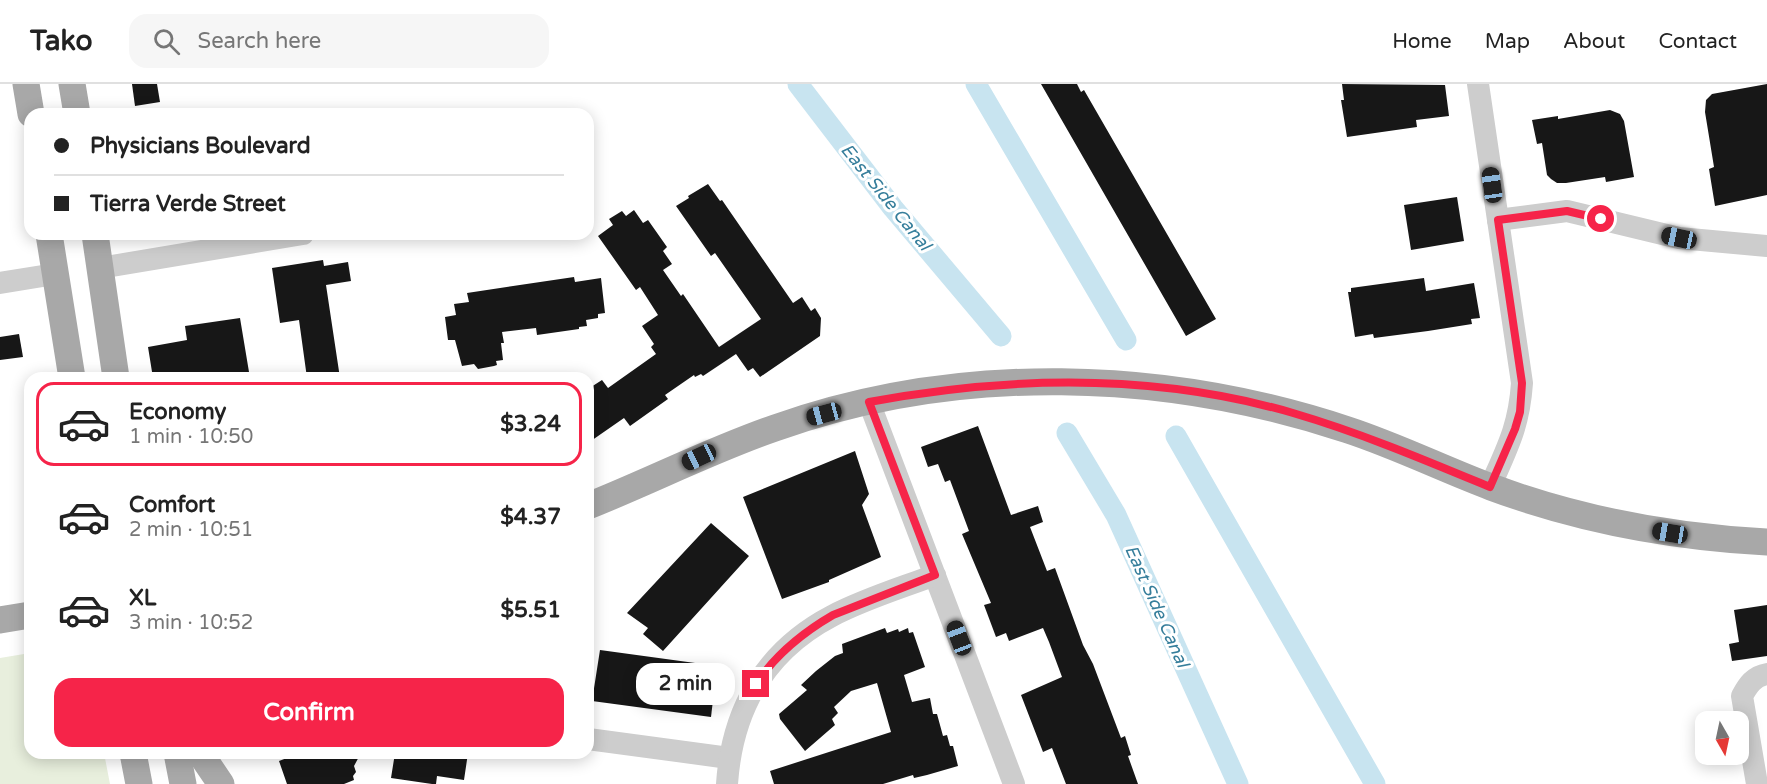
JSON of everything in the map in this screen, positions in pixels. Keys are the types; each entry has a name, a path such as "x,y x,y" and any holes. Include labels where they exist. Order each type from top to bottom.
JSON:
{"main road":[{"path":"26,84 30,108"},
{"path":"72,84 76,108"},
{"path":"50,240 71,372"},
{"path":"96,240 115,372"},
{"path":"594,503 720,448 778,426 869,402 925,391 1044,382 1107,383 1169,388 1292,413 1395,448 1490,487 1608,522 1670,533 1767,542"},
{"path":"0,620 24,616"},
{"path":"134,759 139,784"},
{"path":"178,759 183,784"},
{"path":"204,759 221,784"}],"street":[{"path":"1478,84 1522,383 1520,412 1515,429 1490,487"},
{"path":"1498,220 1567,211 1679,238 1767,246"},
{"path":"100,268 267,240"},
{"path":"0,283 55,274"},
{"path":"869,402 1014,784"},
{"path":"728,784 729,758 737,723 749,696 763,674 783,651 805,632 833,615 935,575"},
{"path":"1757,680 1742,696 1757,784"},
{"path":"594,740 729,758"}],"green space":[{"path":"24,654 24,759 105,759 110,784 0,784 0,658"}],"building":[{"path":"132,84 157,84 160,102 135,106"},
{"path":"1041,84 1077,84 1081,92 1084,90 1216,319 1186,336"},
{"path":"1342,84 1445,85 1449,116 1416,120 1417,127 1347,137 1341,100 1344,100"},
{"path":"1767,84 1767,195 1715,206 1709,169 1714,167 1705,112 1706,100 1712,94"},
{"path":"1610,110 1620,114 1624,121 1634,177 1606,182 1605,177 1566,183 1557,183 1551,179 1547,175 1542,143 1537,144 1532,120 1558,116 1558,119"},
{"path":"708,184 720,201 722,200 793,303 802,297 811,311 815,308 821,318 820,336 760,377 753,368 748,371 736,354 703,376 701,374 695,377 694,375 665,395 668,399 630,426 624,418 594,439 594,385 602,380 608,388 656,354 651,347 654,344 642,326 658,315 640,287 636,290 598,236 613,225 609,219 622,211 626,216 634,210 643,223 648,220 667,247 663,251 672,264 663,270 681,296 683,294 719,347 761,319 715,253 711,256 676,206 689,198 688,196"},
{"path":"1457,197 1464,241 1411,250 1404,205"},
{"path":"323,260 324,266 348,262 351,281 326,285 339,372 306,372 299,320 280,323 272,268"},
{"path":"574,277 575,282 601,278 605,313 598,314 598,318 586,320 587,326 579,327 579,329 537,335 536,328 502,332 503,360 496,361 497,365 478,369 474,364 462,366 455,340 448,340 445,317 456,315 454,304 469,302 467,293"},
{"path":"1424,278 1426,291 1474,283 1480,318 1471,319 1472,324 1428,331 1374,338 1373,334 1355,337 1348,292 1351,292 1351,288"},
{"path":"240,318 249,372 152,372 148,347 187,340 185,326"},
{"path":"19,334 23,357 0,360 0,337"},
{"path":"978,426 1011,515 1038,506 1043,522 1030,527 1047,571 1055,568 1121,738 1125,736 1131,755 1128,756 1138,784 1066,784 1052,748 1043,752 1021,695 1062,677 1049,642 1043,628 1009,641 1006,633 996,637 984,605 991,603 962,534 969,531 950,480 945,482 938,464 928,467 921,447"},
{"path":"855,451 869,494 862,505 881,557 829,580 829,582 782,599 743,497"},
{"path":"711,523 749,556 663,651 643,634 648,628 627,613"},
{"path":"1767,605 1767,656 1732,661 1729,644 1739,642 1734,610"},
{"path":"885,628 887,633 898,629 899,632 908,628 909,633 913,632 925,667 904,675 912,702 930,698 933,714 937,714 943,736 947,735 950,746 953,746 958,766 883,784 774,784 770,771 891,732 877,683 851,691 834,707 838,713 832,719 835,725 805,751 780,719 779,714 807,690 801,685 835,656 843,653 842,644"},
{"path":"600,650 717,666 711,717 594,701"},
{"path":"284,759 358,759 354,766 356,772 353,776 354,780 344,784 287,784 279,761"},
{"path":"394,759 467,759 464,780 437,776 436,784 432,784 391,778"}],"waterway":[{"name":"East Side Canal","path":"798,84 893,208 1001,336"},
{"path":"976,84 1126,340"},
{"name":"East Side Canal","path":"1067,433 1116,515 1238,784"},
{"path":"1176,436 1375,784"}],"route":[{"path":"756,684 783,651 819,623 833,615 935,575 869,402 925,391 1044,382 1107,383 1169,388 1292,413 1349,430 1490,487 1515,429 1520,412 1522,383 1498,220 1567,211 1601,219"}]}
